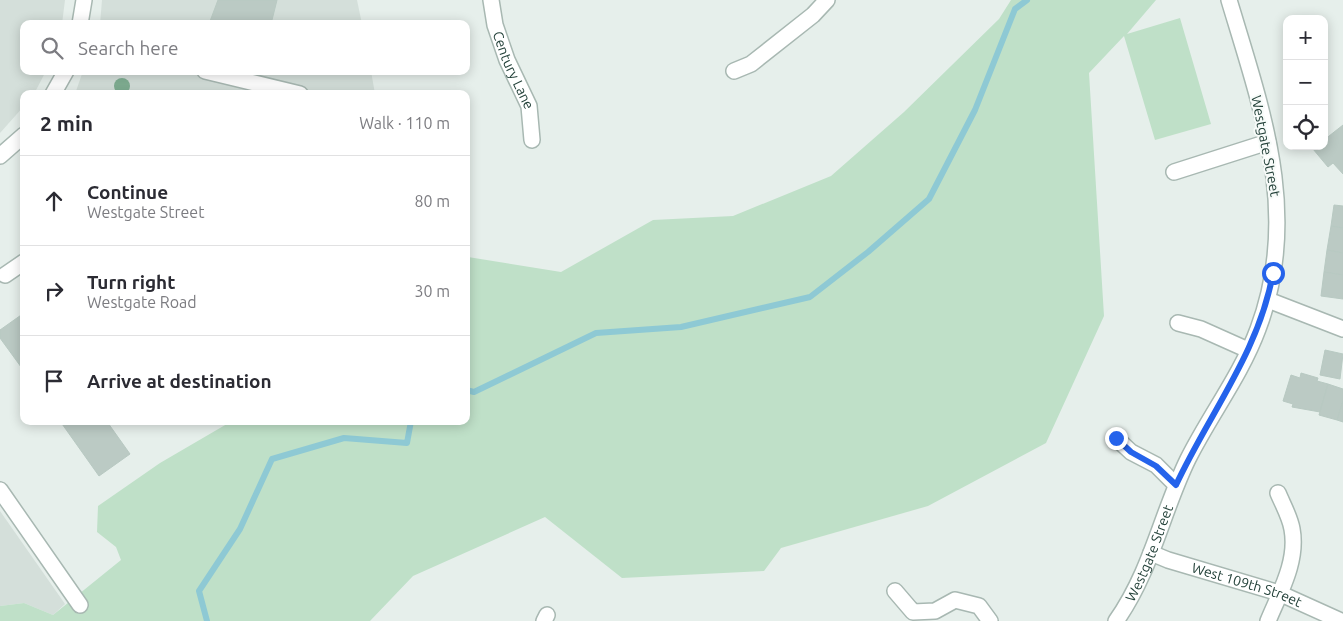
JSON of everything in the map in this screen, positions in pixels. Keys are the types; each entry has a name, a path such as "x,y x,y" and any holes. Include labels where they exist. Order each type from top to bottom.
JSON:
{"street":[{"path":"81,20 84,0"},
{"name":"Century Lane","path":"491,0 498,34 529,106 532,140"},
{"path":"734,71 751,64 813,15 827,0"},
{"name":"Westgate Street","path":"1116,621 1138,582 1151,553 1176,485 1189,458 1238,372 1268,300 1278,234 1277,186 1254,85 1229,0"},
{"path":"55,90 64,75"},
{"path":"222,75 283,90"},
{"path":"0,156 20,138"},
{"path":"1174,172 1268,142"},
{"path":"2,274 20,264"},
{"path":"1268,300 1343,329"},
{"path":"1178,323 1201,329 1248,350"},
{"path":"1116,438 1131,452 1156,466 1176,485"},
{"path":"0,490 80,605"},
{"path":"1268,621 1288,574 1294,548 1292,528 1278,493"},
{"name":"West 109th Street","path":"1151,553 1168,560 1279,593 1341,621"},
{"path":"895,591 913,612 935,611 955,600 979,606 990,621"}],"shaded area":[{"path":"0,0 65,0 62,20 20,20 20,75 44,75 36,90 20,90 20,110 0,133"},
{"path":"102,0 357,0 361,20 100,20"},
{"path":"82,75 372,75 374,90 76,90"},
{"path":"0,511 65,604 53,615 24,603 0,606"}],"green space":[{"path":"1011,0 1156,0 1127,34 1180,18 1211,124 1155,140 1124,36 1089,73 1104,316 1046,443 928,506 781,548 764,571 622,578 545,517 413,576 370,621 0,621 0,606 24,603 53,615 121,560 116,547 97,532 98,506 160,463 225,425 470,425 470,257 561,272 653,220 733,216 831,176 904,112 999,19"}],"building":[{"path":"218,0 277,0 272,20 210,20"},
{"path":"1343,125 1343,174 1333,163 1328,167 1314,150 1328,150 1328,137"},
{"path":"1334,205 1343,206 1343,228 1331,226"},
{"path":"1331,226 1343,228 1343,253 1327,250"},
{"path":"1327,250 1343,253 1343,275 1324,272"},
{"path":"1324,272 1343,275 1343,299 1321,296"},
{"path":"20,316 20,366 0,338 0,330"},
{"path":"1325,350 1343,354 1340,379 1320,375"},
{"path":"1301,373 1318,378 1317,381 1328,384 1320,412 1292,407 1293,404 1283,401 1291,375 1300,378"},
{"path":"1328,384 1343,389 1343,401 1337,420 1319,415"},
{"path":"1343,401 1343,422 1337,420"},
{"path":"63,425 109,425 130,454 99,476"}],"waterway":[{"path":"470,391 474,392 596,333 681,327 810,297 868,252 929,199 975,110 1015,9 1027,0"},
{"path":"207,621 199,591 240,529 272,459 344,438 407,443 410,425"}],"route":[{"path":"1116,438 1131,452 1156,466 1176,485 1189,458 1238,372 1258,331 1268,300 1273,273"}]}
